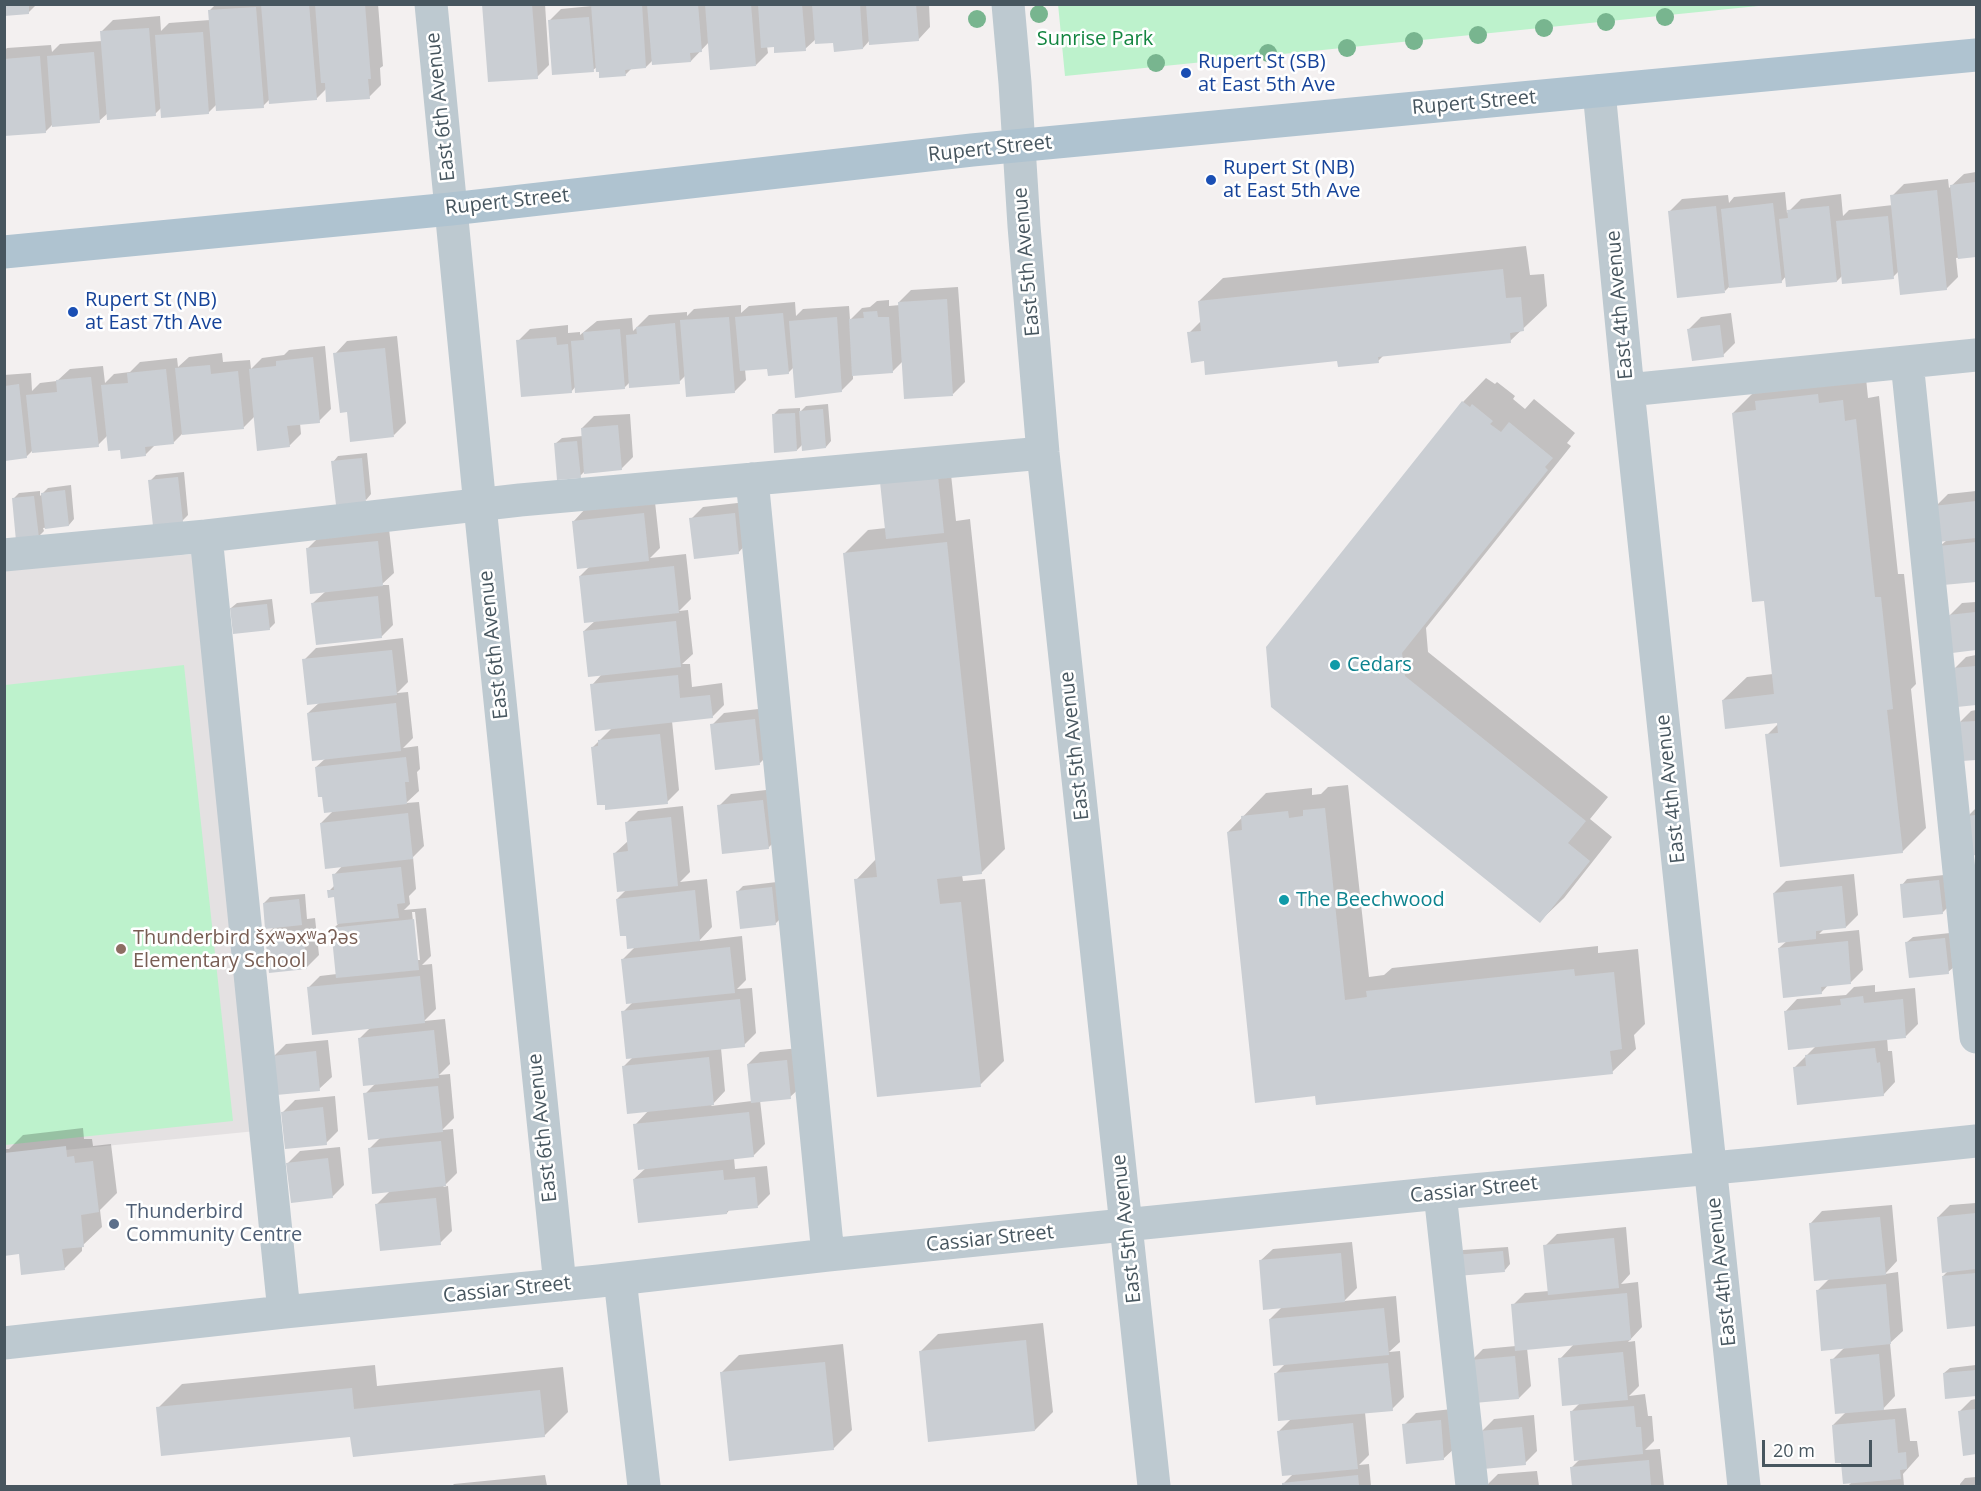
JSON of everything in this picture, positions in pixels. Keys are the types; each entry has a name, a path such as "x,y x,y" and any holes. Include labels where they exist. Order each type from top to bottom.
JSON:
{"main road":[{"name":"Rupert Street","path":"4,252 451,209 1018,146 1977,55"}],"street":[{"name":"East 6th Avenue","path":"431,4 560,1285"},
{"name":"East 5th Avenue","path":"1008,4 1043,453 1154,1486"},
{"name":"East 4th Avenue","path":"1599,91 1628,390 1744,1486"},
{"path":"1628,390 1977,355"},
{"path":"1907,362 1977,1036"},
{"path":"4,555 206,536 520,500 1043,453"},
{"path":"752,478 828,1255"},
{"path":"206,536 284,1312"},
{"name":"Cassiar Street","path":"4,1342 620,1279 828,1255 1977,1141"},
{"path":"1440,1193 1472,1486"},
{"path":"620,1279 644,1486"}],"shaded area":[{"name":"Thunderbird šxʷəxʷaʔəs Elementary School","path":"197,554 256,1131 5,1156 5,567"}],"green space":[{"name":"Sunrise Park","path":"1058,4 1768,4 1768,5 1065,76"},
{"name":"Thunderbird šxʷəxʷaʔəs Elementary School","path":"184,665 233,1121 5,1145 5,685"}],"building":[{"path":"4,4 29,4 29,14 4,16"},
{"path":"261,4 309,4 317,100 269,104"},
{"path":"315,4 365,4 371,79 368,79 370,99 326,102 325,83 321,83"},
{"path":"482,4 532,4 538,79 488,82"},
{"path":"591,4 642,4 646,68 625,70 626,76 599,78 599,72 596,72"},
{"path":"647,4 698,4 702,52 690,53 691,62 652,65"},
{"path":"705,4 751,4 756,66 710,70"},
{"path":"758,4 802,4 806,51 774,53 774,47 761,48"},
{"path":"812,4 860,4 863,49 834,52 833,43 815,44"},
{"path":"866,4 916,4 919,41 869,45"},
{"path":"256,7 264,108 216,111 208,10"},
{"path":"589,17 594,72 552,75 548,20"},
{"path":"149,28 156,116 107,120 100,31"},
{"path":"203,32 209,114 161,118 155,35"},
{"path":"94,52 100,123 52,127 47,56"},
{"path":"40,56 46,133 4,136 4,59"},
{"path":"1976,182 1976,257 1958,259 1950,185"},
{"path":"1937,190 1947,290 1900,295 1890,195"},
{"path":"1773,203 1782,283 1729,288 1721,209"},
{"path":"1716,206 1725,293 1677,298 1668,211"},
{"path":"1829,206 1837,282 1786,287 1779,219 1788,218 1787,210"},
{"path":"1888,216 1894,279 1842,284 1836,221"},
{"path":"1503,269 1506,298 1521,297 1524,331 1510,333 1511,343 1378,357 1379,363 1338,367 1337,361 1205,375 1204,361 1191,363 1187,332 1201,331 1198,301"},
{"path":"947,299 953,396 904,399 898,302"},
{"path":"877,311 878,317 889,317 893,373 852,376 849,319 864,318 863,312"},
{"path":"783,313 789,374 768,376 767,369 740,371 735,317"},
{"path":"729,317 735,393 686,397 680,320"},
{"path":"837,317 842,392 795,398 789,321"},
{"path":"675,323 680,384 629,388 626,335 637,334 636,327"},
{"path":"1720,325 1724,357 1692,361 1687,329"},
{"path":"620,329 625,389 575,393 571,341 584,340 583,332"},
{"path":"556,337 557,345 568,344 572,393 521,397 516,340"},
{"path":"385,348 394,437 350,442 347,412 340,413 333,353"},
{"path":"313,357 320,423 287,426 290,447 257,451 249,369 276,366 276,361"},
{"path":"210,365 211,374 238,371 244,429 182,435 175,368"},
{"path":"166,369 174,444 145,447 146,456 121,459 120,450 108,451 101,385 128,383 127,373"},
{"path":"91,377 99,447 32,453 26,395 57,392 56,380"},
{"path":"19,384 27,458 5,461 5,386"},
{"path":"1818,394 1819,403 1843,400 1845,421 1856,419 1875,597 1881,597 1893,709 1887,710 1903,853 1780,867 1765,734 1778,733 1777,723 1725,729 1722,700 1774,694 1764,601 1752,602 1732,413 1756,410 1755,401"},
{"name":"Cedars","path":"1462,401 1470,407 1472,404 1493,421 1490,424 1501,432 1509,422 1553,458 1545,467 1548,470 1402,653 1405,676 1586,821 1568,843 1590,861 1540,923 1271,707 1266,647"},
{"path":"823,409 826,448 802,451 799,411"},
{"path":"795,413 797,451 774,453 772,414"},
{"path":"618,425 622,470 584,474 581,428"},
{"path":"577,441 581,478 557,480 554,443"},
{"path":"362,458 366,502 336,505 331,461"},
{"path":"938,476 944,533 886,539 880,482"},
{"path":"178,477 183,522 153,526 148,480"},
{"path":"65,490 69,526 45,529 41,493"},
{"path":"34,496 39,538 16,541 12,498"},
{"path":"1976,501 1976,538 1938,542 1934,506"},
{"path":"644,513 649,561 577,569 572,521"},
{"path":"735,513 739,554 694,559 689,518"},
{"path":"378,541 383,586 310,594 306,548"},
{"path":"947,542 982,874 937,879 940,904 961,902 981,1087 877,1097 854,879 877,877 843,553"},
{"path":"1976,542 1976,582 1943,585 1939,546"},
{"path":"674,566 679,613 584,623 579,576"},
{"path":"378,596 382,638 316,645 311,603"},
{"path":"267,604 270,630 233,634 230,608"},
{"path":"1976,612 1976,650 1952,653 1948,615"},
{"path":"676,621 681,667 588,677 583,631"},
{"path":"392,650 397,695 307,705 302,659"},
{"path":"1976,666 1976,705 1957,707 1953,668"},
{"path":"678,675 680,698 710,695 713,718 595,731 590,684"},
{"path":"396,703 401,751 312,761 307,713"},
{"path":"755,719 760,765 715,770 710,724"},
{"path":"1976,721 1976,760 1962,761 1958,722"},
{"path":"660,734 668,804 605,810 605,805 597,805 591,747 598,746 598,740"},
{"path":"406,757 409,782 405,782 407,804 324,813 322,797 318,797 315,767"},
{"path":"763,800 769,849 722,854 717,805"},
{"name":"The Beechwood","path":"1325,808 1345,1000 1367,997 1366,991 1574,969 1575,976 1614,972 1622,1049 1610,1051 1613,1074 1316,1105 1315,1096 1255,1103 1227,832 1242,830 1241,816 1288,811 1289,818 1303,816 1303,810"},
{"path":"408,813 413,859 325,869 320,823"},
{"path":"1976,815 1976,855 1970,856 1966,816"},
{"path":"671,817 678,886 617,892 613,853 628,851 625,822"},
{"path":"401,867 405,903 397,904 399,918 337,924 334,897 328,898 327,890 334,890 332,874"},
{"path":"1939,880 1943,914 1903,918 1900,884"},
{"path":"1842,886 1846,928 1816,931 1816,939 1778,943 1773,893"},
{"path":"772,887 776,925 740,929 736,891"},
{"path":"695,890 700,941 627,949 626,936 620,936 616,899"},
{"path":"299,899 302,925 265,929 263,903"},
{"path":"414,919 419,970 336,978 331,928"},
{"path":"303,930 307,969 269,973 265,934"},
{"path":"1945,938 1949,974 1909,978 1905,942"},
{"path":"1848,941 1851,984 1821,987 1822,994 1783,998 1778,948"},
{"path":"730,947 735,993 626,1004 621,959"},
{"path":"420,976 425,1023 312,1035 307,987"},
{"path":"1863,996 1864,1003 1903,999 1906,1038 1788,1050 1784,1011 1841,1005 1840,999"},
{"path":"740,999 745,1047 626,1059 621,1011"},
{"path":"434,1030 439,1078 363,1086 358,1038"},
{"path":"1875,1048 1877,1063 1880,1062 1884,1096 1797,1105 1793,1067 1806,1066 1805,1055"},
{"path":"316,1051 320,1091 276,1095 272,1056"},
{"path":"709,1057 714,1105 627,1114 622,1066"},
{"path":"787,1060 791,1099 751,1103 747,1064"},
{"path":"438,1086 443,1132 368,1140 363,1093"},
{"path":"323,1107 327,1145 285,1149 281,1112"},
{"path":"749,1112 754,1157 638,1170 633,1124"},
{"path":"441,1141 446,1186 372,1194 368,1148"},
{"path":"66,1146 67,1157 74,1156 75,1163 93,1161 99,1212 81,1215 84,1247 62,1249 65,1270 21,1275 19,1254 4,1256 4,1153"},
{"path":"328,1158 333,1198 291,1203 286,1163"},
{"path":"723,1170 724,1180 755,1177 758,1208 727,1211 727,1214 638,1223 633,1179"},
{"path":"436,1198 441,1245 380,1251 375,1204"},
{"path":"1976,1213 1976,1269 1942,1273 1937,1217"},
{"path":"1880,1217 1886,1275 1814,1281 1809,1223"},
{"path":"1614,1238 1619,1288 1548,1295 1543,1245"},
{"path":"1503,1251 1505,1272 1457,1276 1455,1255"},
{"path":"1341,1253 1345,1302 1263,1310 1259,1260"},
{"path":"1976,1273 1976,1326 1947,1329 1942,1276"},
{"path":"1886,1284 1891,1344 1821,1351 1816,1290"},
{"path":"1627,1293 1631,1340 1515,1351 1511,1304"},
{"path":"1384,1308 1389,1355 1273,1366 1269,1319"},
{"path":"1026,1340 1035,1431 928,1442 919,1351"},
{"path":"1623,1352 1628,1400 1562,1406 1558,1358"},
{"path":"1879,1354 1884,1410 1835,1414 1830,1359"},
{"path":"1515,1356 1519,1399 1474,1403 1470,1360"},
{"path":"825,1362 834,1450 729,1461 720,1372"},
{"path":"1388,1363 1393,1411 1278,1421 1274,1373"},
{"path":"1976,1370 1976,1396 1945,1399 1943,1373"},
{"path":"352,1388 354,1409 540,1390 545,1437 353,1457 350,1437 161,1456 156,1407"},
{"path":"1634,1406 1636,1427 1641,1427 1643,1454 1574,1461 1570,1411"},
{"path":"1976,1409 1976,1454 1963,1456 1958,1411"},
{"path":"1895,1419 1898,1453 1906,1452 1907,1469 1900,1470 1901,1479 1843,1484 1841,1463 1835,1463 1832,1425"},
{"path":"1441,1420 1444,1460 1406,1464 1402,1424"},
{"path":"1353,1423 1358,1469 1282,1476 1277,1431"},
{"path":"1522,1427 1526,1465 1483,1469 1480,1431"},
{"path":"1649,1460 1651,1486 1572,1486 1570,1467"},
{"path":"1358,1475 1359,1486 1282,1486 1282,1483"}],"place":[{"name":"Rupert St (SB) at East 5th Ave","path":"1186,73"},
{"name":"Rupert St (NB) at East 5th Ave","path":"1211,180"},
{"name":"Rupert St (NB) at East 7th Ave","path":"73,312"},
{"name":"Cedars","path":"1335,665"},
{"name":"The Beechwood","path":"1284,900"},
{"name":"Thunderbird šxʷəxʷaʔəs Elementary School","path":"121,949"},
{"name":"Thunderbird Community Centre","path":"114,1224"}]}
